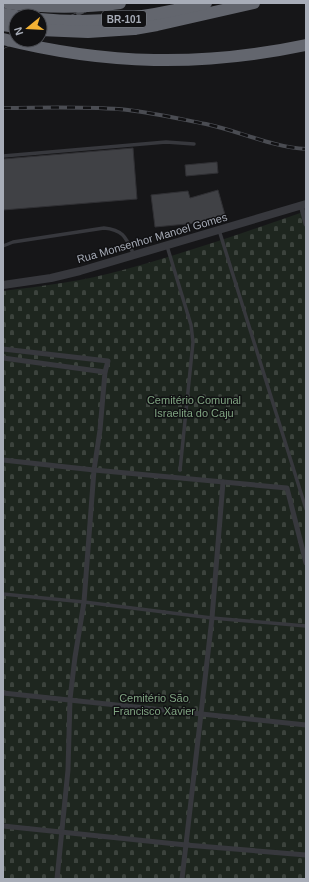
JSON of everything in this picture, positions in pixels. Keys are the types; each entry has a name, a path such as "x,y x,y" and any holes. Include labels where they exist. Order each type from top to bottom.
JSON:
{"highway":[{"path":"8,3 75,8 120,3"},
{"name":"BR-101","path":"48,19 78,21 132,18 159,14 206,3"},
{"name":"BR-101","path":"48,30 88,32 134,29 254,3"},
{"path":"3,39 49,50 81,55 112,59 170,61 227,58 306,45"}],"street":[{"path":"303,205 306,224"},
{"name":"Rua Monsenhor Manoel Gomes","path":"3,285 51,278 303,205"},
{"path":"3,348 108,361 105,372 94,470 84,602 70,699 68,770 57,879"},
{"path":"3,358 105,372"},
{"path":"3,460 288,488 306,563"},
{"path":"182,879 212,618 223,482"},
{"path":"3,692 306,725"},
{"path":"3,826 186,845 306,855"}],"lane":[{"path":"3,156 166,142 194,144"},
{"path":"3,246 13,242 104,228 113,229 120,232 134,255"},
{"path":"219,230 306,509"},
{"path":"167,245 191,325 193,342 180,470"},
{"path":"3,594 84,602 212,618 306,626"}],"green space":[{"name":"Cemitério São Francisco Xavier","path":"306,211 306,879 3,879 3,291 48,285 108,274 192,249"}],"building":[{"path":"133,148 137,199 3,210 3,159"},
{"path":"217,162 218,173 186,176 185,165"},
{"path":"218,190 225,215 197,223 155,227 151,195 188,191 190,198"}],"railway":[{"path":"48,27 102,3"},
{"path":"3,47 8,45"},
{"path":"3,108 81,108 138,111 206,124 268,142 293,148 306,149"}],"park label":[{"name":"Cemitério Comunal Israelita do Caju","path":"194,406"}]}
